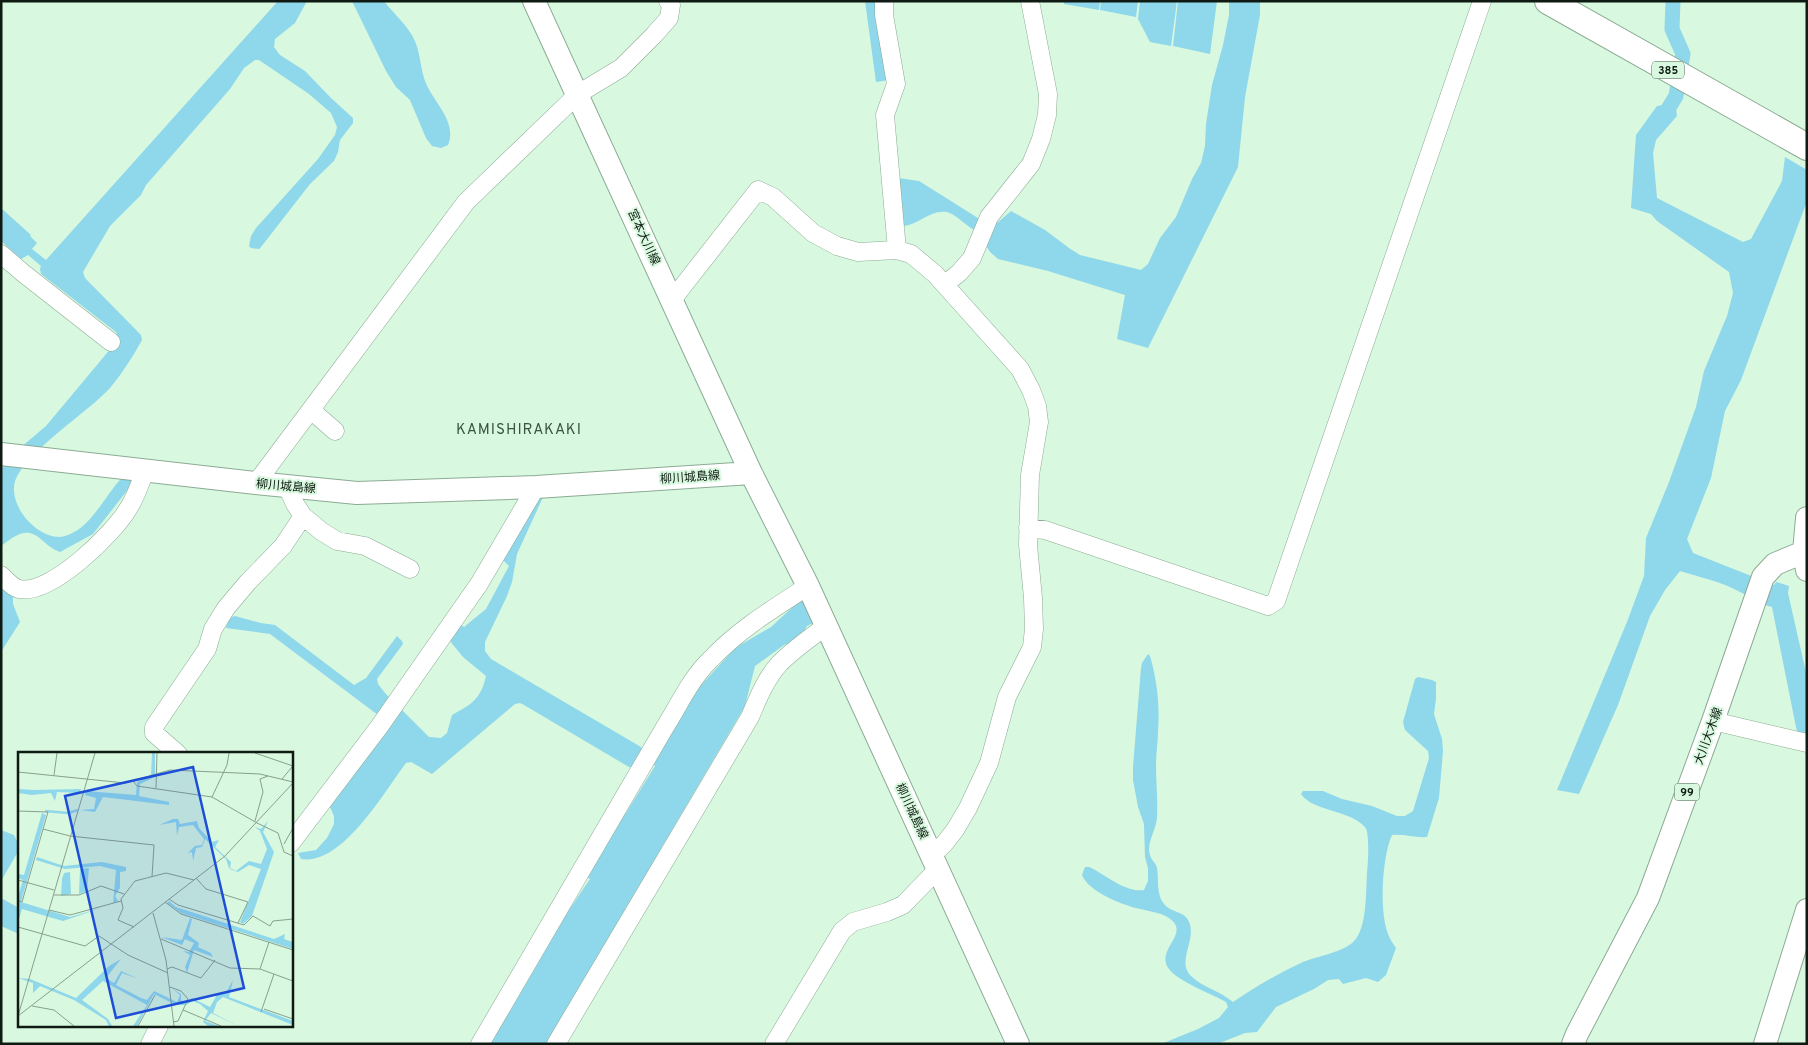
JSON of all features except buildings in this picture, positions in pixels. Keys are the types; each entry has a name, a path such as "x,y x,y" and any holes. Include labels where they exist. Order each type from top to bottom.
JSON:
{"highway":[{"name":"385","path":"1548,1 1798,142"}],"main road":[{"name":"宮本大川線","path":"534,1 751,473"},
{"name":"柳川城島線","path":"1,454 256,483 357,492 536,487 751,473 809,588 1018,1044"},
{"name":"大川大木線","path":"1573,1044 1648,898 1713,722 1763,577 1774,564 1805,561 1807,518"},
{"path":"1765,1044 1807,910"}],"street":[{"path":"256,483 466,202 578,94 621,68 654,36 669,18 670,5 668,1"},
{"path":"884,1 884,15 896,84 886,115 897,250"},
{"path":"945,284 959,273 972,258 989,217 1030,164 1041,139 1047,115 1048,94 1030,1"},
{"path":"1028,528 1045,530 1268,606 1276,601 1482,1"},
{"path":"672,300 758,190 773,197 813,233 837,246 858,252 897,250 911,254 945,284 1020,369 1031,390 1039,422 1030,475 1028,528 1033,598 1034,629 1032,647 1007,698 989,763 968,808 955,830 944,844 935,862 903,905 853,922 842,931 774,1044"},
{"path":"1,254 22,273 111,342"},
{"path":"310,410 335,431"},
{"path":"1,575 18,589 30,589 49,582 77,563 92,552 127,511 138,493 145,470"},
{"path":"287,486 303,516 320,530 337,541 365,546 410,569"},
{"path":"292,842 379,727 479,584 536,487"},
{"path":"176,752 154,733 154,727 207,649 213,629 226,608 283,546 303,516"},
{"path":"480,1044 665,727 709,660 744,630 809,588"},
{"path":"556,1044 750,717 767,681 779,664 826,626"},
{"path":"1713,722 1807,743"},
{"path":"150,1044 157,1028"}],"water":[{"path":"278,1 307,1 295,23 275,39 274,47 280,55 305,71 353,118 353,123 340,140 334,161 310,184 261,247 259,249 251,248 249,246 251,236 256,228 318,159 335,135 337,127 331,113 309,94 259,60 255,60 244,68 230,89 146,185 141,195 110,226 83,272 85,278 141,335 142,340 110,388 43,445 31,458 15,481 14,490 20,509 33,526 41,532 60,537 73,533 86,523 125,476 132,477 132,481 126,492 93,534 60,552 32,533 17,535 1,546 1,470 7,459 46,426 117,341 118,337 116,332 41,274 41,266 28,255 21,259 1,241 1,208 31,235 37,243 32,249 46,260"},
{"path":"352,1 384,1 410,32 417,47 427,86 447,119 450,136 448,145 441,148 432,146 426,138 410,100 396,87 386,71"},
{"path":"865,1 876,1 889,80 876,82"},
{"path":"1064,1 1100,1 1099,10 1064,4"},
{"path":"1101,1 1138,1 1136,17 1100,10"},
{"path":"1140,1 1177,1 1171,46 1150,42 1138,19"},
{"path":"1178,1 1217,1 1210,54 1173,46"},
{"path":"1229,1 1260,1 1260,15 1245,97 1238,167 1148,348 1117,339 1125,295 1048,271 998,259 990,252 977,231 947,212 935,213 903,226 898,178 919,181 989,225 992,221 997,223 1011,211 1045,230 1080,255 1141,270 1148,264 1160,238 1176,217 1201,163 1205,146 1206,124 1212,85 1223,45 1229,15"},
{"path":"1673,90 1683,96 1676,109 1677,116 1656,140 1653,153 1657,198 1743,242 1751,239 1782,181 1785,157 1807,170 1807,201 1741,380 1725,411 1711,478 1687,539 1693,553 1774,585 1776,582 1789,586 1788,593 1807,677 1807,734 1797,732 1772,607 1726,585 1680,571 1665,590 1650,616 1618,705 1579,794 1557,790 1627,622 1644,576 1646,538 1669,482 1696,407 1704,371 1727,316 1733,293 1729,272 1657,221 1651,214 1631,208 1636,135 1657,106 1664,105"},
{"path":"540,494 544,495 517,554 512,582 485,642 485,651 491,659 641,747 642,750 631,767 524,705 520,703 515,704 432,774 411,762 406,763 374,808 346,839 332,851 316,858 301,859 298,853 316,850 327,838 334,824 334,816 330,807 390,724 270,634 226,628 229,620 235,616 275,625 354,685 366,678 397,636 403,644 377,679 378,684 429,737 441,738 447,733 452,715 465,708 478,696 486,676 463,657 450,641 460,624 464,627 486,609 509,566 502,559 508,553 507,548"},
{"path":"1,579 13,590 13,604 20,622 1,652"},
{"path":"802,600 813,623 807,626 799,640 784,645 755,666 745,706 546,1044 487,1044 568,906 571,907 590,879 585,876 623,812 626,813 655,766 653,764 693,694 735,648 771,627"},
{"path":"1148,654 1154,674 1159,712 1156,765 1157,818 1149,851 1157,868 1160,897 1168,908 1185,916 1189,922 1191,936 1185,964 1191,976 1233,1002 1294,966 1345,948 1359,934 1364,917 1366,898 1367,830 1358,821 1314,804 1306,800 1301,794 1303,791 1323,791 1397,816 1405,816 1413,811 1429,758 1428,751 1405,730 1403,722 1415,679 1418,677 1436,682 1434,714 1442,739 1443,751 1439,798 1427,837 1392,835 1384,870 1383,912 1388,934 1396,948 1386,975 1378,982 1366,978 1343,984 1339,979 1328,980 1314,989 1276,1007 1257,1032 1245,1033 1217,1044 1161,1044 1219,1018 1228,1007 1226,1002 1187,983 1169,969 1166,955 1177,930 1175,924 1169,918 1113,900 1091,886 1082,875 1085,867 1089,867 1122,886 1137,890 1144,890 1148,881 1144,824 1138,807 1133,780 1133,767 1141,668"},
{"path":"1,830 14,835 18,843 18,852 1,881"},
{"path":"1,898 18,907 18,934 1,926"}],"waterway":[{"path":"1668,109 1676,96 1683,54 1672,29 1673,1"}],"district":[{"name":"KAMISHIRAKAKI","path":"519,429"}]}
